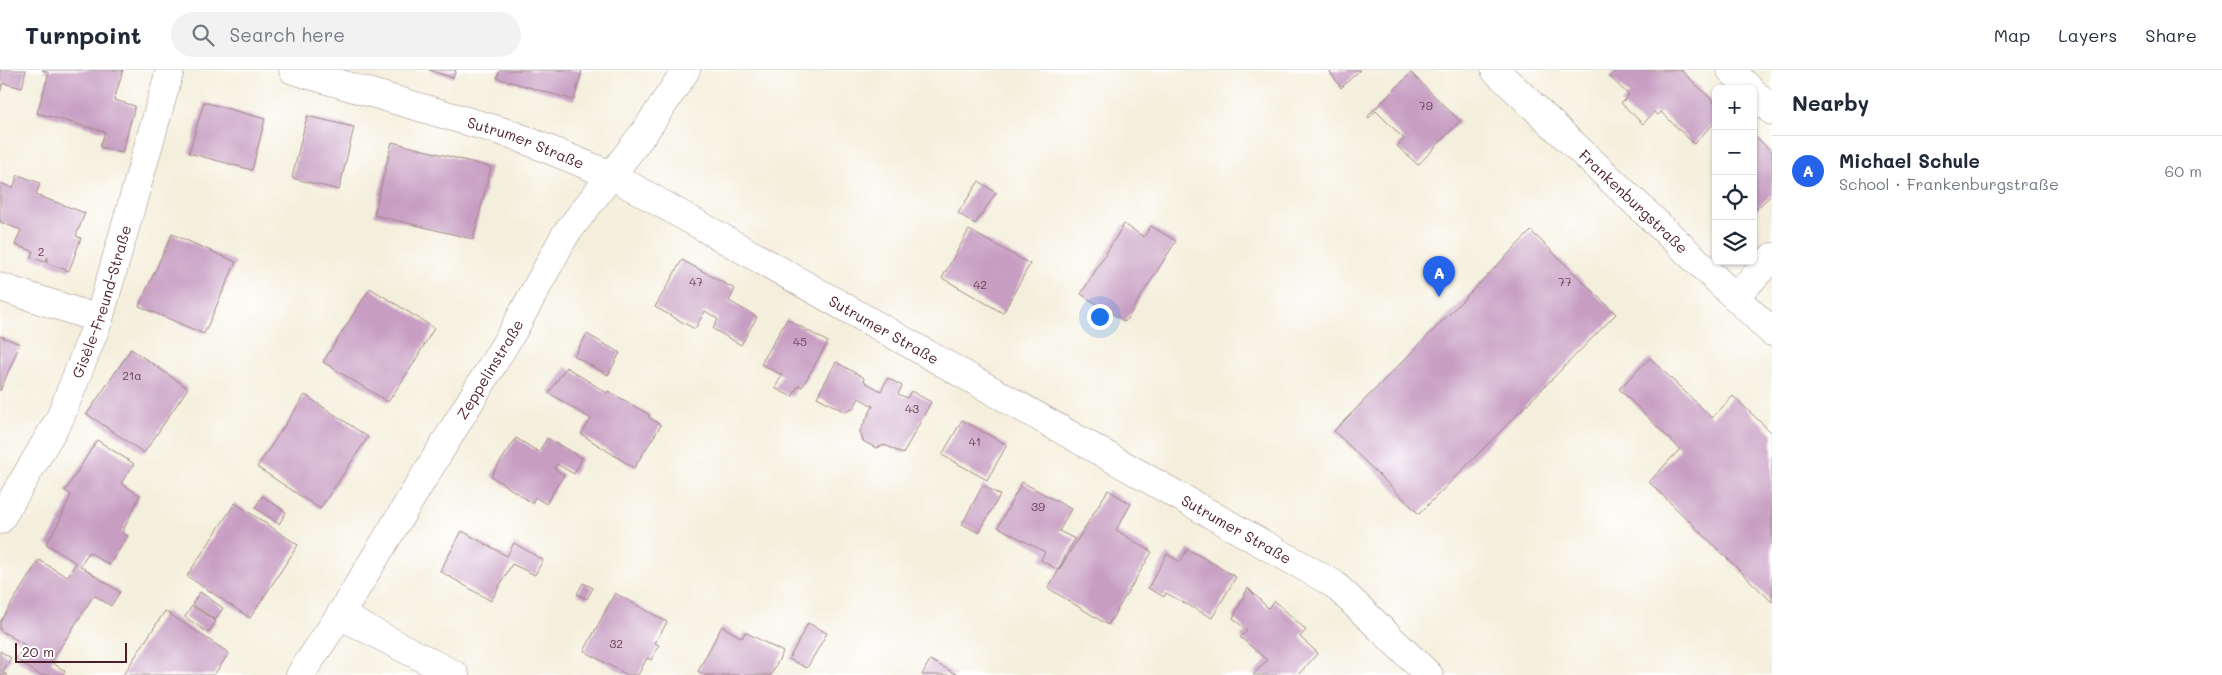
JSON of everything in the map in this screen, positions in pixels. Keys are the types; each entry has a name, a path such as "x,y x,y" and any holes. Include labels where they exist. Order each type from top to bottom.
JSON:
{"street":[{"name":"Gisèle-Freund-Straße","path":"0,520 60,418 99,319 170,70"},
{"name":"Sutrumer Straße","path":"293,70 511,134 611,175 1334,584 1429,675"},
{"name":"Zeppelinstraße","path":"300,675 340,615 513,331 566,235 646,130 686,70"},
{"name":"Frankenburgstraße","path":"1495,70 1772,332"},
{"path":"1731,70 1746,85"},
{"path":"1757,96 1772,111"},
{"path":"1736,297 1772,257"},
{"path":"0,287 99,319"},
{"path":"340,615 456,675"}],"building":[{"path":"0,70 26,70 22,88 3,83 0,93"},
{"path":"42,70 123,70 114,100 135,106 122,153 100,147 105,132 37,113 49,73"},
{"path":"429,70 456,70 453,78"},
{"path":"500,70 582,70 574,100 497,78"},
{"path":"1329,70 1360,70 1341,88"},
{"path":"1616,70 1681,70 1712,100 1712,125 1694,144 1661,112 1658,115 1654,112 1643,124 1621,103 1629,95 1610,77"},
{"path":"1411,73 1460,121 1418,165 1397,146 1404,139 1376,111 1369,118 1368,116"},
{"path":"204,102 265,119 252,170 189,153"},
{"path":"307,116 354,127 339,190 292,178"},
{"path":"1757,138 1772,152 1772,194 1757,209"},
{"path":"392,142 491,167 473,239 374,215"},
{"path":"18,175 40,183 36,195 85,213 76,236 81,238 69,271 47,263 48,257 45,262 31,257 33,251 15,245 21,230 0,222 0,183 13,188"},
{"path":"979,181 996,193 975,224 958,213"},
{"path":"1124,224 1144,237 1151,226 1176,241 1125,322 1081,294"},
{"path":"969,230 1030,264 1003,313 942,278"},
{"path":"1531,231 1616,314 1419,514 1334,431"},
{"path":"172,234 236,262 204,334 139,306"},
{"path":"682,260 735,289 729,301 757,317 741,345 713,329 718,319 705,311 695,329 655,307"},
{"path":"370,288 434,328 388,402 323,362"},
{"path":"787,319 828,342 802,387 799,385 792,397 775,388 782,375 761,364"},
{"path":"587,334 620,353 608,375 574,356"},
{"path":"0,336 20,344 0,391"},
{"path":"131,349 188,388 144,453 87,414"},
{"path":"1650,358 1712,418 1733,396 1772,433 1772,602 1649,482 1680,449 1619,389"},
{"path":"836,362 863,377 865,382 881,391 888,378 902,386 898,394 907,398 911,391 931,402 903,454 885,445 876,448 863,441 860,431 873,406 859,398 853,409 845,412 817,397"},
{"path":"566,367 607,393 608,391 650,415 648,417 661,425 634,468 581,434 591,419 549,393"},
{"path":"305,395 368,437 320,509 257,467"},
{"path":"962,420 1007,445 987,480 942,455"},
{"path":"516,438 539,452 547,438 582,458 574,474 557,464 554,468 564,475 546,504 535,497 532,503 491,476"},
{"path":"97,440 134,464 121,483 140,495 122,533 128,536 109,565 89,552 80,566 120,592 111,606 94,595 51,662 65,671 62,675 40,675 16,659 25,645 0,630 0,622 39,560 67,577 76,563 46,544 58,524 71,495 65,491"},
{"path":"1022,482 1071,509 1059,531 1075,539 1058,570 1041,560 1045,552 998,527"},
{"path":"983,485 1000,495 979,533 962,524"},
{"path":"1108,490 1131,504 1116,530 1152,552 1108,625 1048,588"},
{"path":"262,496 286,512 279,524 255,508"},
{"path":"235,503 298,545 250,618 187,576"},
{"path":"462,531 507,556 514,543 543,560 535,575 512,564 491,601 440,571"},
{"path":"1188,549 1236,577 1212,618 1166,593 1164,597 1148,588 1167,554 1180,562"},
{"path":"583,583 593,588 587,599 577,594"},
{"path":"1248,588 1268,608 1275,601 1306,630 1300,637 1318,653 1298,675 1253,675 1267,660 1240,637 1247,631 1233,618"},
{"path":"200,592 223,608 215,620 192,604"},
{"path":"615,593 667,622 655,643 659,645 651,660 647,658 638,675 627,675 584,651"},
{"path":"192,606 216,621 208,633 185,617"},
{"path":"165,611 229,653 214,675 123,675"},
{"path":"808,623 827,633 807,668 789,659"},
{"path":"722,626 742,638 745,632 783,652 771,675 705,675 698,671"},
{"path":"0,651 11,658 2,672 7,675 0,675"},
{"path":"930,660 958,675 922,675"}],"place":[{"name":"Michael Schule","path":"1439,297"}]}
